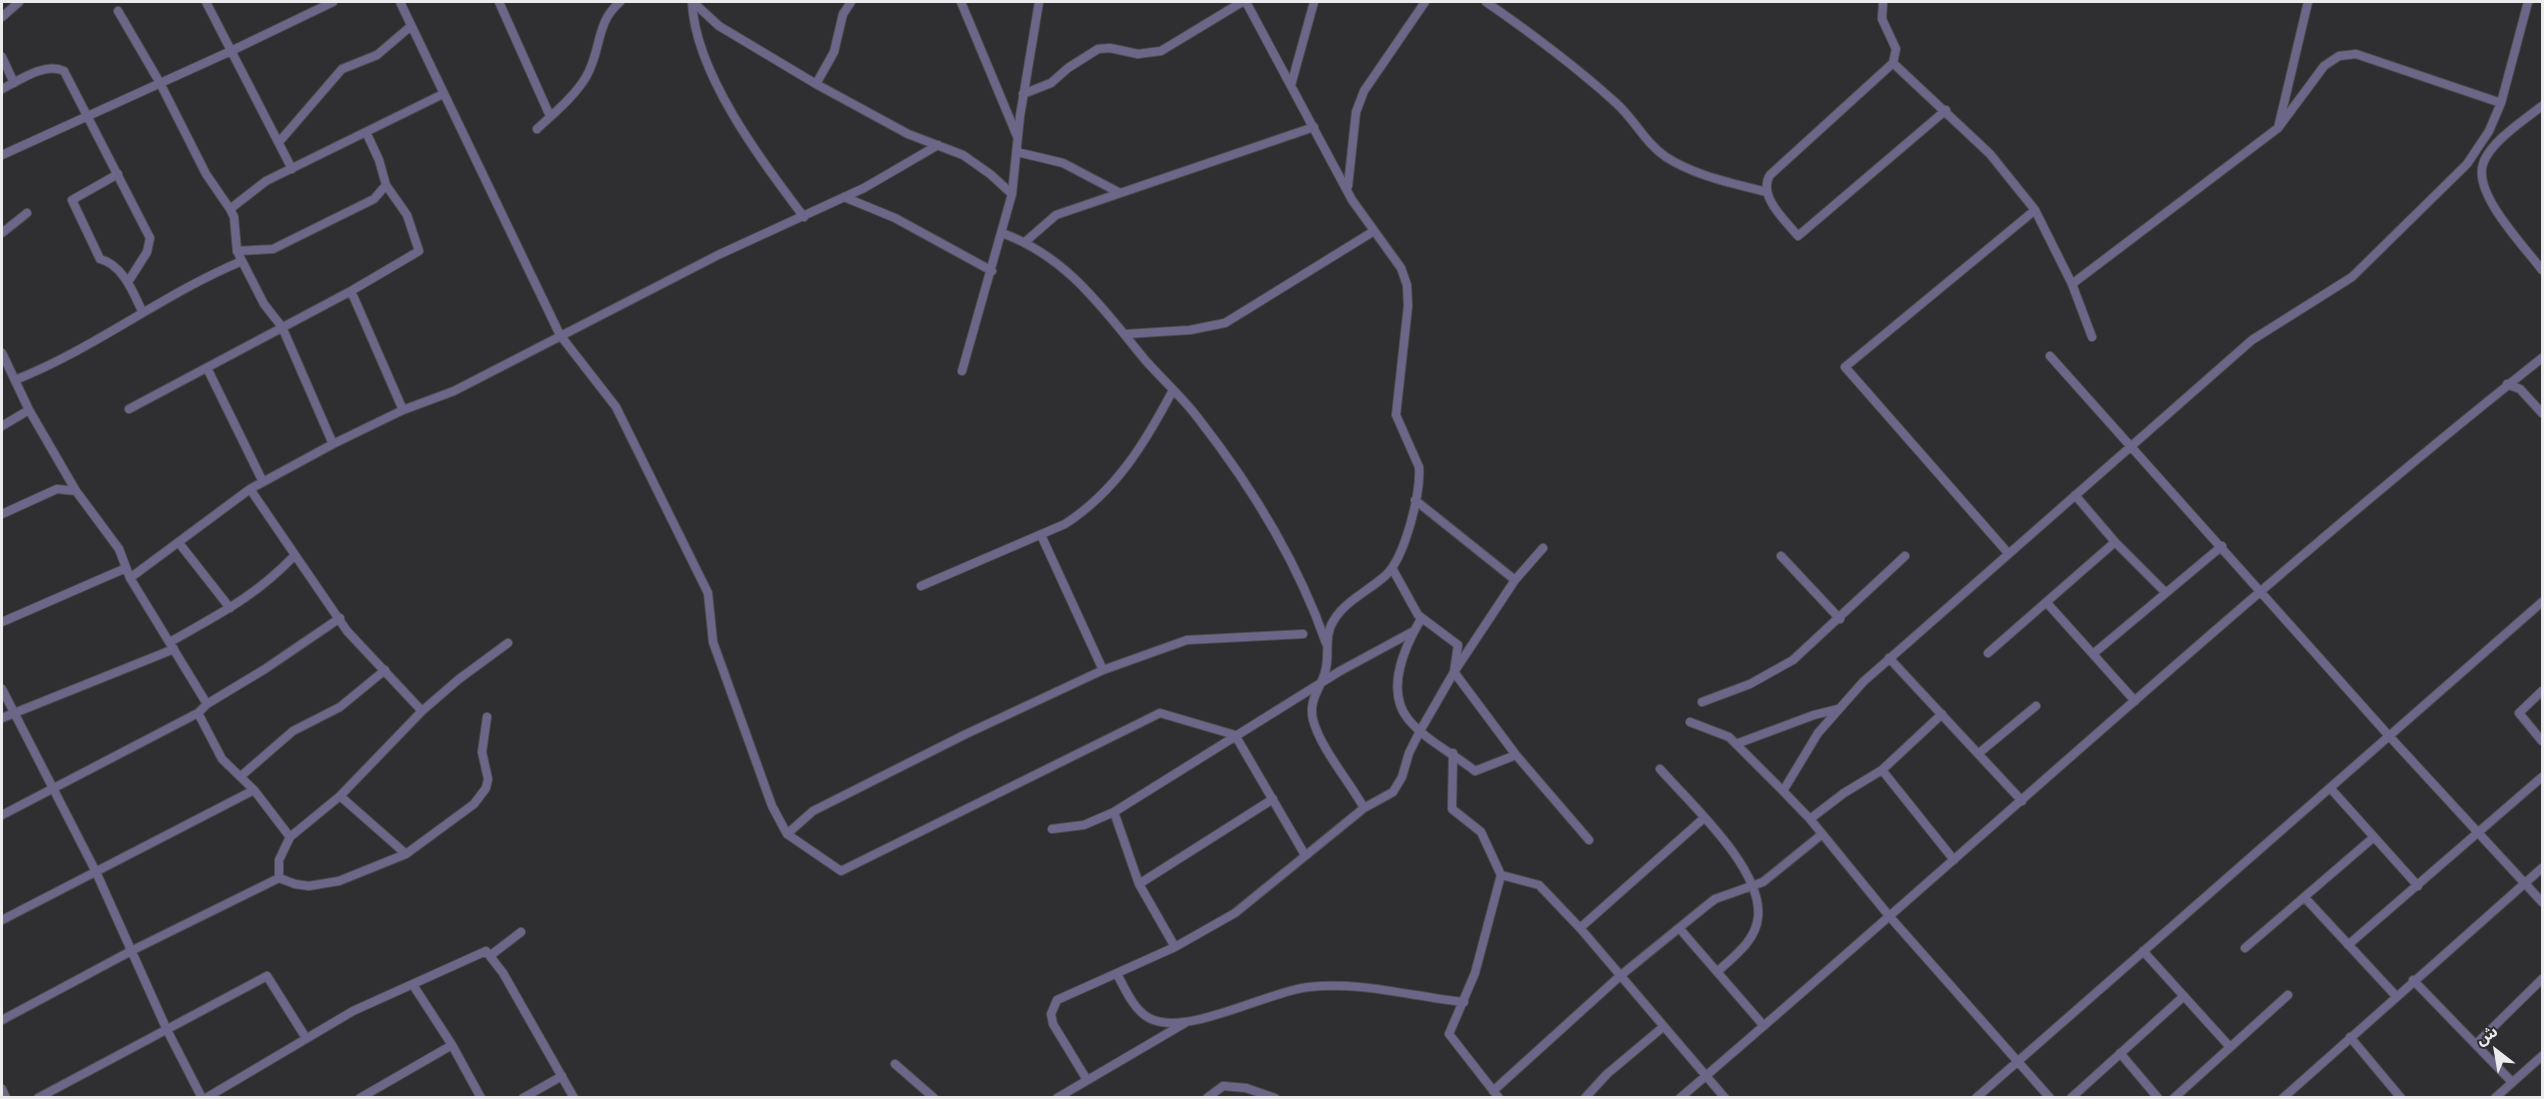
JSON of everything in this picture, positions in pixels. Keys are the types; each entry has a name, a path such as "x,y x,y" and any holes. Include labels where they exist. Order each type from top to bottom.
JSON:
{"street":[{"path":"2,17 19,2"},
{"path":"206,2 292,169"},
{"path":"2,155 333,2"},
{"path":"400,2 560,335 616,407 708,593 713,642 772,806 787,834 841,871 1160,712 1235,735 1305,855"},
{"path":"499,2 550,116"},
{"path":"537,129 585,78 594,61 605,18 620,2"},
{"path":"692,2 718,26 816,84 880,120 963,155 990,174 1011,194"},
{"path":"692,2 695,30 715,79 761,159 804,217"},
{"path":"816,84 834,52 843,14 851,2"},
{"path":"961,2 1018,140"},
{"path":"962,371 992,271 1011,194 1023,94 1039,2"},
{"path":"1023,94 1052,83 1068,68 1098,49 1110,48 1138,54 1161,51 1242,2"},
{"path":"1246,2 1348,188 1352,200 1401,268 1407,285 1407,328 1396,415 1400,429 1419,467 1415,500 1402,551 1392,568 1335,617 1328,632 1326,666 1312,700 1314,724 1364,808"},
{"path":"1291,85 1314,2"},
{"path":"1348,188 1356,112 1364,92 1425,2"},
{"path":"1486,2 1528,30 1588,79 1619,106 1645,139 1666,157 1696,171 1766,192"},
{"path":"1883,2 1882,19 1896,49 1893,63 1770,176 1766,183 1766,192 1798,236 1946,110"},
{"path":"2278,128 2308,2"},
{"path":"1783,792 1818,732 1889,658 2252,340 2352,277 2468,164 2489,131 2501,103 2528,2"},
{"path":"118,11 160,83 206,174 234,217 237,251 264,304 282,327 333,444"},
{"path":"279,142 342,69 377,55 411,26"},
{"path":"2072,284 2278,128 2324,66 2339,56 2356,54 2501,103"},
{"path":"2,57 14,83"},
{"path":"1893,63 1946,110 1990,154 2035,210 2072,284 2092,337"},
{"path":"2,89 55,67 64,71 150,238 147,252 128,282"},
{"path":"230,209 267,181 443,94"},
{"path":"2542,106 2503,137 2483,162 2481,175 2485,193 2542,270"},
{"path":"1025,242 1056,215 1314,127"},
{"path":"129,409 351,291 419,251 407,215 386,185 379,159 366,132"},
{"path":"130,578 250,489 333,444 403,410 454,391 718,255 844,197 939,145"},
{"path":"1017,152 1063,163 1119,193"},
{"path":"118,174 72,200 100,259 110,262 128,282 142,311"},
{"path":"237,251 273,249 374,199 386,185"},
{"path":"844,197 895,218 992,271"},
{"path":"2008,553 1845,367 2035,210"},
{"path":"2,233 27,213"},
{"path":"1126,334 1191,330 1225,323 1374,231"},
{"path":"1002,233 1045,253 1070,274 1197,416 1239,472 1270,521 1302,582 1327,644"},
{"path":"15,380 56,362 142,311 205,277 242,261"},
{"path":"351,291 403,410"},
{"path":"2,353 29,410 76,491 119,549 130,578 207,704"},
{"path":"2050,356 2132,445 2390,737 2542,902"},
{"path":"1680,1098 1890,917 2261,590 2438,445 2507,384 2542,358"},
{"path":"207,368 263,482"},
{"path":"2507,384 2520,388 2542,413"},
{"path":"921,586 1041,535 1085,512 1107,491 1149,436 1173,390"},
{"path":"2,426 29,410"},
{"path":"2,514 57,489 76,491"},
{"path":"250,489 347,631 422,711"},
{"path":"2075,495 2115,542 2164,592"},
{"path":"1415,500 1515,580"},
{"path":"1041,535 1103,669"},
{"path":"1988,653 2115,542"},
{"path":"179,543 230,608"},
{"path":"2093,654 2164,592 2222,546"},
{"path":"1087,1080 1053,1024 1052,1009 1061,997 1175,947 1235,913 1364,808 1385,798 1398,784 1420,731 1454,672 1515,580 1543,548"},
{"path":"2,718 172,646 249,598 295,555"},
{"path":"1781,556 1840,619"},
{"path":"1702,702 1773,672 1793,660 1840,619 1905,556"},
{"path":"2,622 126,568"},
{"path":"1392,568 1421,619 1458,645 1454,672 1516,755 1589,840"},
{"path":"1976,1098 2542,602"},
{"path":"2047,603 2135,701"},
{"path":"2,815 198,713 207,704 266,669 340,618"},
{"path":"1421,619 1401,664 1399,696 1407,718 1420,731 1475,771 1516,755"},
{"path":"1052,829 1084,825 1114,812 1235,735 1317,688 1356,662 1414,631"},
{"path":"787,834 813,811 964,735 1103,669 1187,640 1304,634"},
{"path":"279,878 279,860 290,837 340,796 422,711 459,679 508,643"},
{"path":"1889,658 2022,801"},
{"path":"241,776 293,731 339,707 385,670"},
{"path":"2,689 96,872 133,950 166,1030 204,1098 353,1011 486,951 491,955 574,1098"},
{"path":"2542,691 2518,713 2542,741"},
{"path":"1979,753 2036,706"},
{"path":"1736,744 1805,718 1838,709"},
{"path":"198,713 222,759 254,790 290,837"},
{"path":"1810,819 1844,793 1882,770 1942,714"},
{"path":"2,1020 133,950 279,878 295,885 325,885 405,854 474,804 486,788 488,772 482,752 487,717"},
{"path":"1690,722 1714,730 1736,744 1810,819 1890,917 2050,1098"},
{"path":"1453,753 1452,809 1481,832 1501,875 1475,973 1449,1034 1499,1098"},
{"path":"1660,769 1704,818 1742,866 1757,902 1758,917 1755,929 1739,951 1717,972"},
{"path":"1882,770 1954,860"},
{"path":"2348,945 2479,834 2542,777"},
{"path":"2331,789 2418,886"},
{"path":"2,920 254,790"},
{"path":"340,796 405,854"},
{"path":"1139,884 1273,799"},
{"path":"1114,812 1139,884 1175,947"},
{"path":"1580,928 1704,818"},
{"path":"1493,1091 1620,976 1715,899 1752,886 1774,874 1821,835"},
{"path":"2246,948 2374,837"},
{"path":"2286,1097 2413,980 2542,868"},
{"path":"1501,875 1539,885 1580,928 1662,1027 1725,1098"},
{"path":"2306,898 2396,996"},
{"path":"1679,928 1764,1026"},
{"path":"491,955 521,932"},
{"path":"2143,951 2230,1047"},
{"path":"1117,974 1133,1002 1150,1018 1188,1022"},
{"path":"38,1098 267,976 306,1038"},
{"path":"2413,980 2512,1082"},
{"path":"2476,1044 2542,980"},
{"path":"413,985 452,1044 481,1098"},
{"path":"1057,1098 1188,1022 1308,987 1353,987 1464,1002"},
{"path":"2174,1098 2288,995"},
{"path":"2071,1098 2184,996"},
{"path":"1585,1098 1607,1074 1662,1027"},
{"path":"2350,1037 2401,1098"},
{"path":"360,1098 452,1044"},
{"path":"2120,1053 2158,1098"},
{"path":"2495,1098 2542,1056"},
{"path":"895,1064 934,1098"},
{"path":"523,1098 562,1076"},
{"path":"1207,1098 1222,1086 1246,1088 1275,1098"},
{"path":"2,1089 6,1098"}]}
